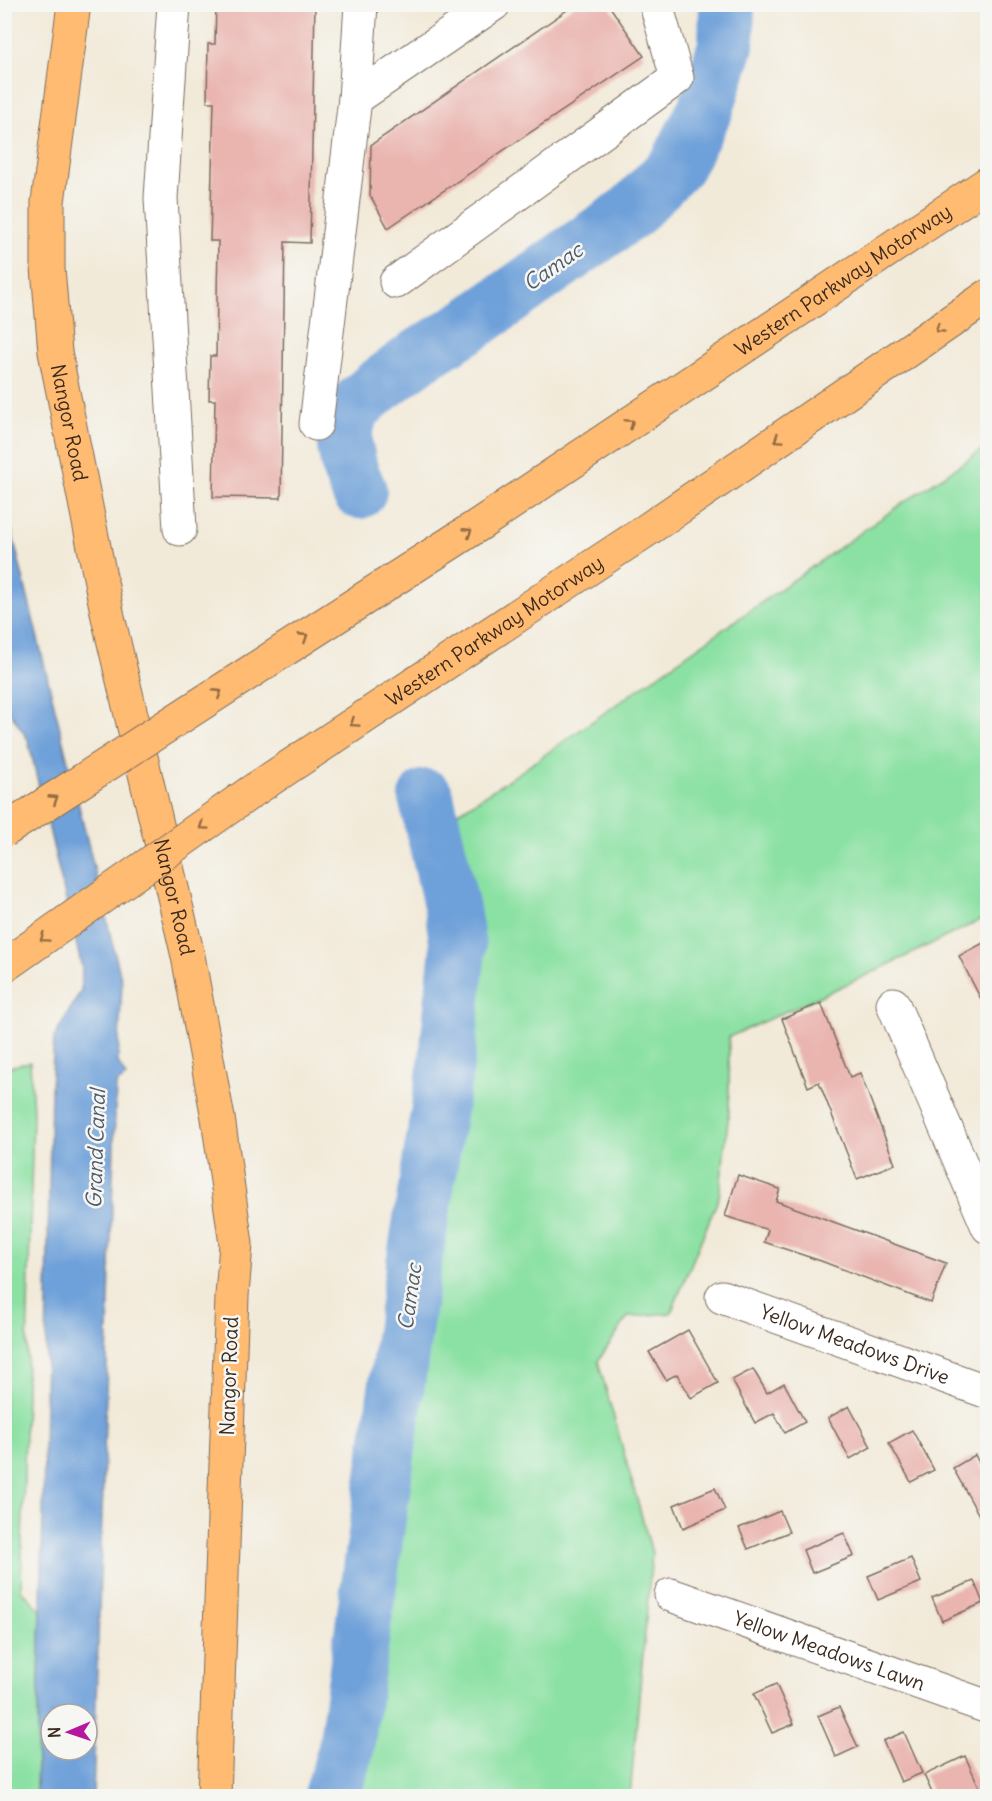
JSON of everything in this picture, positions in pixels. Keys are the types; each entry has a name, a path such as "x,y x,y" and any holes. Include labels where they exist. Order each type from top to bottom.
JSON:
{"main road":[{"name":"Nangor Road","path":"74,4 48,202 48,268 55,351 108,616 188,956 218,1118 236,1244 231,1296 214,1797"},
{"name":"Western Parkway Motorway","path":"4,831 480,525 987,183"},
{"name":"Western Parkway Motorway","path":"4,966 251,792 640,534 987,296"}],"street":[{"path":"174,4 161,198 180,529"},
{"path":"316,424 354,99 361,4"},
{"path":"354,99 494,4"},
{"path":"396,282 677,78 656,4"},
{"path":"893,1004 987,1227"},
{"name":"Yellow Meadows Drive","path":"722,1297 987,1392"},
{"name":"Yellow Meadows Lawn","path":"671,1595 987,1707"}],"green space":[{"path":"987,447 987,917 867,975 729,1037 729,1112 719,1197 671,1313 628,1317 598,1361 652,1553 630,1796 340,1796 354,1762 464,985 466,945 437,803 453,816 516,775 900,505"},
{"path":"30,1062 33,1112 21,1590 41,1610 36,1796 4,1796 4,1068"}],"water":[{"name":"Grand Canal","path":"4,500 122,982 118,1062 126,1077 116,1084 96,1702 39,1702 39,1762 94,1762 93,1796 36,1796 51,1087 54,1038 81,990 82,968 28,740 5,704"}],"building":[{"path":"216,4 315,4 310,243 285,242 281,498 213,497 215,400 209,400 210,356 216,356 218,241 210,241 214,102 207,102 208,44 215,44"},
{"path":"576,4 608,4 644,56 388,228 370,195 371,145"},
{"path":"987,941 987,1011 959,956"},
{"path":"821,1003 850,1077 860,1073 895,1164 857,1179 819,1082 808,1087 782,1019"},
{"path":"738,1175 780,1189 776,1201 946,1263 931,1303 764,1242 768,1230 725,1216"},
{"path":"688,1330 718,1383 691,1398 677,1374 666,1380 649,1352"},
{"path":"753,1369 767,1393 784,1383 805,1422 785,1433 774,1413 755,1423 732,1380"},
{"path":"849,1406 871,1447 850,1459 828,1418"},
{"path":"912,1430 934,1470 911,1482 889,1443"},
{"path":"975,1455 987,1478 987,1530 953,1468"},
{"path":"715,1488 725,1510 683,1528 674,1505"},
{"path":"780,1511 789,1532 748,1549 739,1528"},
{"path":"844,1533 854,1556 812,1573 803,1550"},
{"path":"911,1558 921,1582 878,1600 868,1576"},
{"path":"974,1581 983,1603 942,1621 932,1598"},
{"path":"776,1684 794,1724 772,1733 754,1694"},
{"path":"839,1707 858,1747 836,1757 818,1716"},
{"path":"904,1732 922,1773 901,1782 883,1741"},
{"path":"965,1756 984,1797 934,1797 924,1775"}],"waterway":[{"name":"Camac","path":"359,491 350,470 345,446 345,431 352,409 419,356 471,324 632,211 677,165 706,108 726,45 727,4"},
{"name":"Camac","path":"332,1796 346,1749 411,1282 447,1058 458,947 452,909 426,797"}]}
